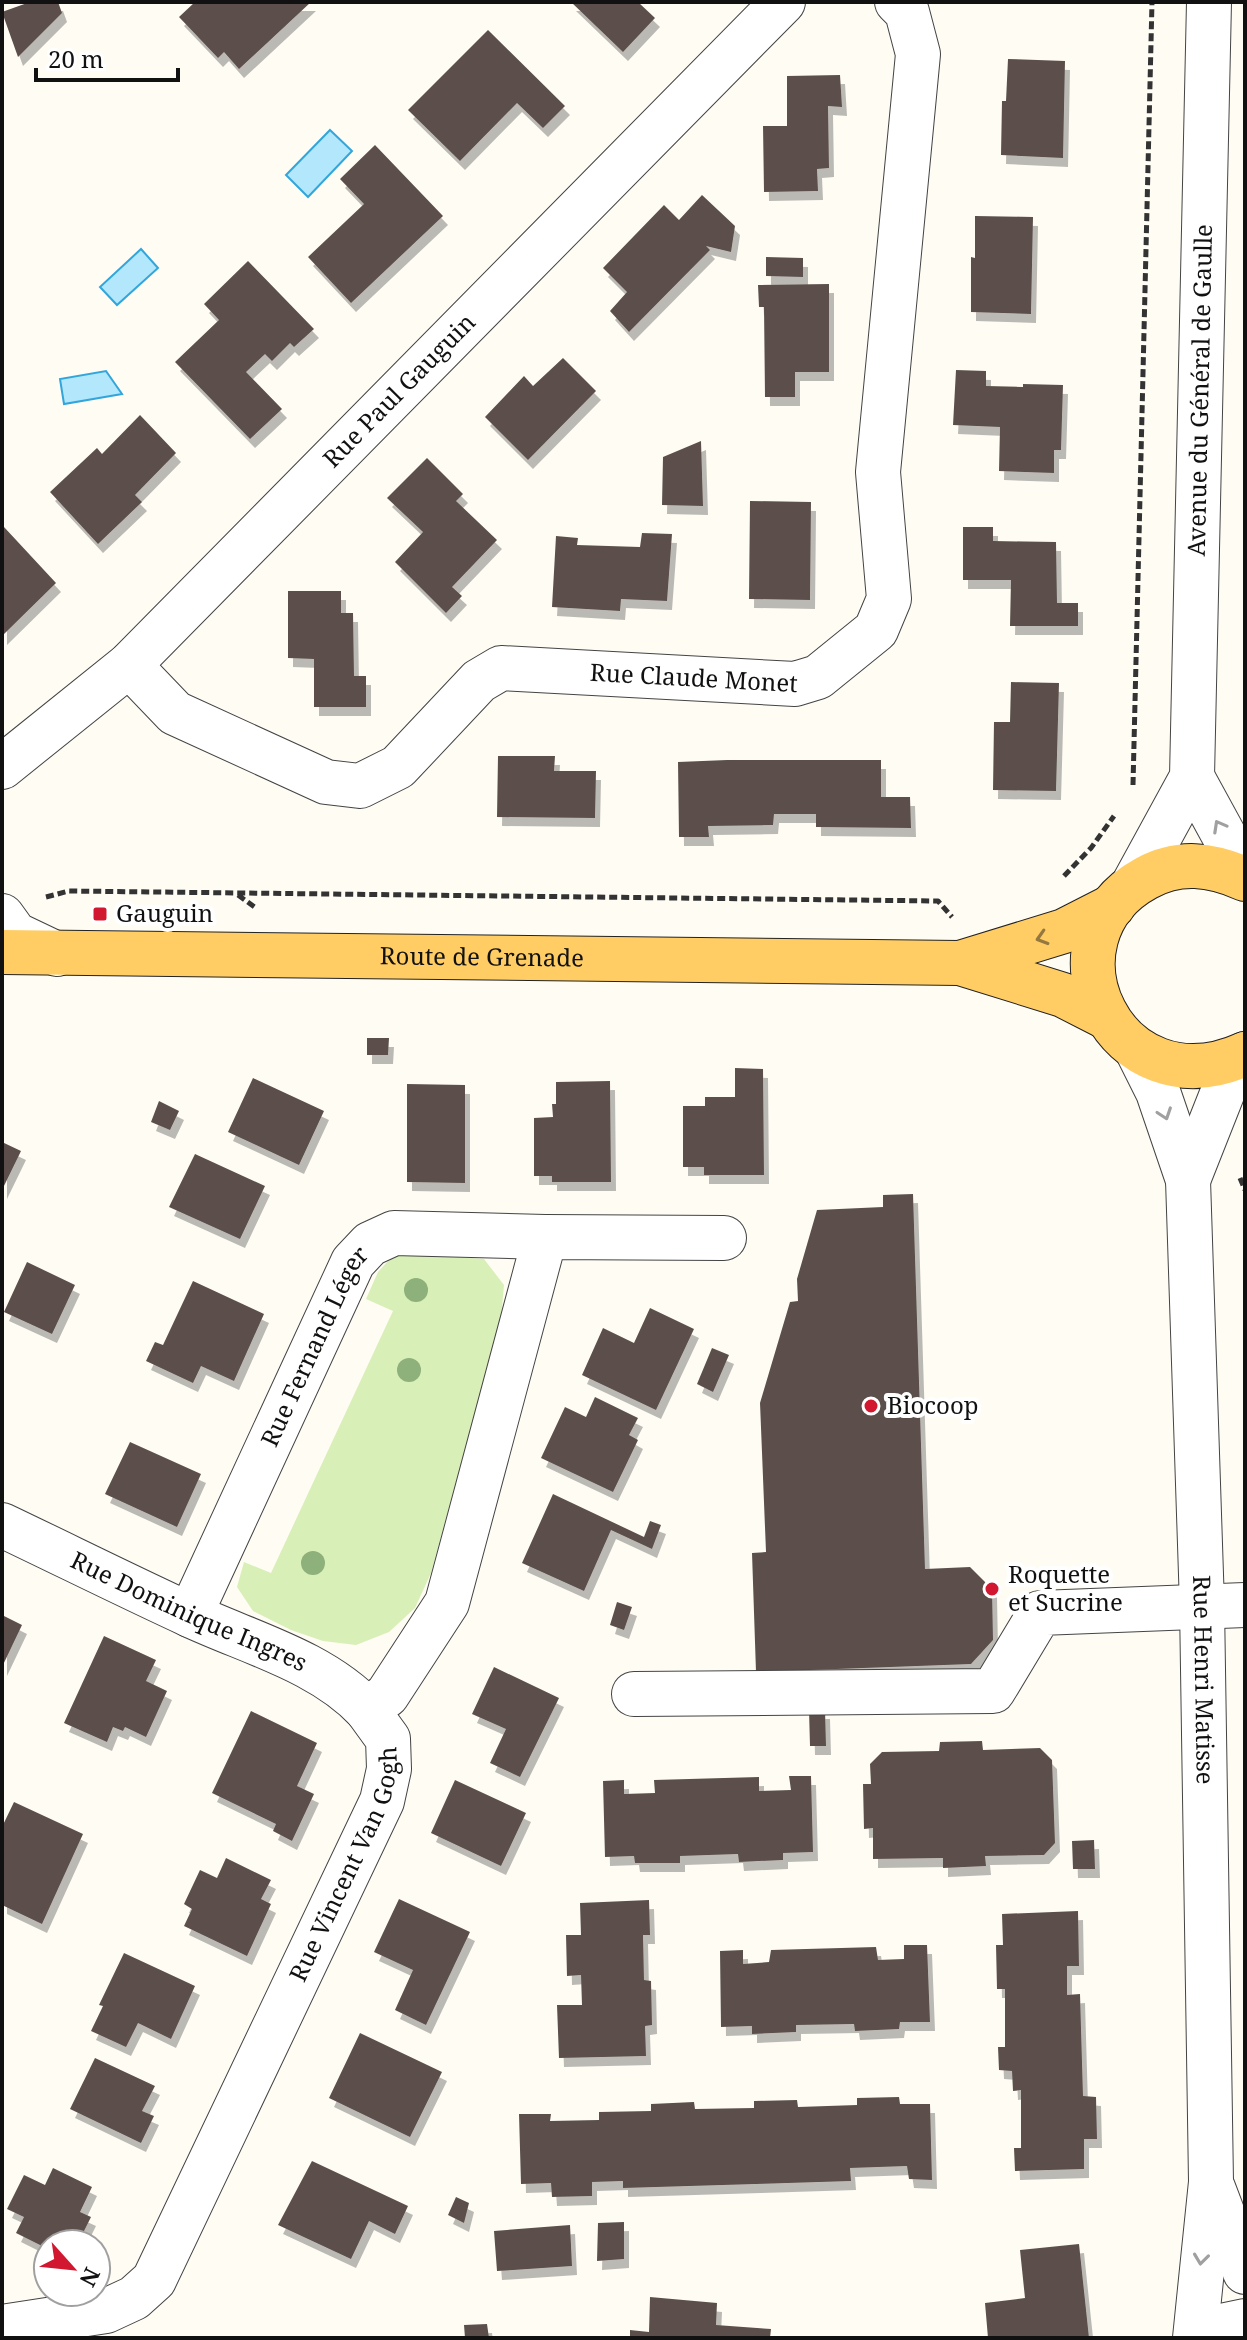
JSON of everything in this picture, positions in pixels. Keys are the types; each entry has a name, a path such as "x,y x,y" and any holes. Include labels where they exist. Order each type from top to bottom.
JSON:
{"main road":[{"path":"960,945 1064,931 1160,871 1191,865 1221,868 1245,876"},
{"path":"1123,896 1099,932 1093,960 1095,989 1106,1017 1137,1050 1179,1066 1202,1067 1224,1063 1245,1054"},
{"path":"960,945 1106,1017"},
{"name":"Route de Grenade","path":"2,952 57,954 960,945"}],"street":[{"name":"Rue Paul Gauguin","path":"6,769 129,665 783,2"},
{"name":"Rue Claude Monet","path":"129,665 175,713 326,782 360,786 398,767 479,681 501,668 795,684 818,677 876,630 889,599 878,472 918,54 907,12 897,2"},
{"name":"Avenue du Général de Gaulle","path":"1123,896 1192,777 1209,2"},
{"name":"Avenue du Général de Gaulle","path":"1192,777 1245,876"},
{"path":"2,916 15,934 57,954"},
{"name":"Rue Henri Matisse","path":"1137,1050 1158,1092 1188,1180 1202,1605 1211,2182 1195,2338"},
{"name":"Rue Henri Matisse","path":"1188,1180 1224,1089 1245,1054"},
{"name":"Rue Fernand Léger","path":"190,1615 353,1262 370,1244 394,1233 545,1237"},
{"path":"545,1237 724,1238"},
{"name":"Rue Vincent Van Gogh","path":"2,2327 106,2311 134,2298 154,2280 382,1801 389,1769 388,1739 367,1710 387,1695 447,1603 545,1237"},
{"name":"Rue Dominique Ingres","path":"2,1525 190,1615 320,1672 352,1694 367,1710"},
{"path":"634,1694 993,1691 1040,1613 1245,1605"},
{"name":"Rue Henri Matisse","path":"1211,2182 1245,2272"},
{"path":"1203,2338 1221,2326 1245,2321"}],"path":[{"path":"1133,785 1152,2"},
{"path":"1056,884 1091,848 1119,809"},
{"path":"69,891 938,901 960,945"},
{"path":"1240,1178 1245,1190"}],"green space":[{"path":"396,1252 484,1259 504,1285 501,1319 431,1573 415,1608 389,1632 356,1645 323,1641 291,1630 253,1611 237,1587 244,1562 271,1573 393,1311 366,1299 378,1272"}],"water":[{"path":"330,130 352,151 308,197 286,175"},
{"path":"141,249 158,268 117,305 100,287"},
{"path":"106,371 122,394 64,404 60,379"}],"building":[{"path":"30,2 58,2 62,13 18,57 2,12"},
{"path":"195,2 311,2 239,69 224,52 218,58 179,17"},
{"path":"571,2 638,2 655,18 623,52"},
{"path":"488,30 565,106 543,128 517,103 460,161 408,110"},
{"path":"1008,59 1065,61 1063,158 1001,155 1002,101 1006,101"},
{"path":"840,75 842,107 828,106 829,168 817,169 818,191 764,192 763,126 787,126 787,76"},
{"path":"375,145 443,216 351,303 308,257 364,204 340,179"},
{"path":"702,195 735,226 731,252 706,246 710,250 629,332 610,311 627,292 603,268 664,205 679,220"},
{"path":"975,216 1033,217 1031,314 971,312"},
{"path":"766,257 803,258 803,277 766,276"},
{"path":"248,261 314,329 294,347 290,343 272,361 265,354 246,372 282,409 250,439 175,362 219,320 204,304"},
{"path":"829,284 829,372 795,372 795,397 765,397 764,307 759,307 758,285"},
{"path":"563,358 596,391 528,460 485,417 524,376 533,386"},
{"path":"956,370 986,371 986,386 1063,385 1061,450 1054,450 1054,473 999,471 1000,427 953,425"},
{"path":"140,415 176,453 135,495 142,502 98,544 50,492 97,448 102,454"},
{"path":"701,441 703,506 662,505 663,457"},
{"path":"427,458 463,494 456,501 497,540 452,587 462,596 446,613 395,562 423,532 387,498"},
{"path":"750,501 811,502 810,600 749,599"},
{"path":"4,527 56,583 2,636 2,529"},
{"path":"963,527 993,527 993,541 1056,542 1057,603 1078,603 1078,626 1010,626 1011,580 963,580"},
{"path":"642,533 672,534 667,601 621,599 620,611 552,607 556,536 578,538 577,545 640,547"},
{"path":"288,591 341,591 341,613 353,613 354,676 366,676 366,707 314,707 314,659 288,658"},
{"path":"1011,682 1059,683 1056,791 993,790 994,722 1010,722"},
{"path":"498,756 555,756 554,771 596,771 595,818 497,817"},
{"path":"881,760 881,797 910,797 911,828 816,827 816,814 774,814 773,825 708,826 709,837 679,837 678,762"},
{"path":"367,1038 389,1038 388,1055 367,1055"},
{"path":"735,1068 763,1069 764,1175 704,1175 704,1167 683,1167 683,1106 705,1106 705,1097 735,1097"},
{"path":"253,1078 324,1111 299,1165 228,1132"},
{"path":"610,1081 611,1182 552,1182 552,1176 534,1176 534,1118 553,1117 556,1082"},
{"path":"407,1084 465,1085 465,1183 407,1182"},
{"path":"159,1101 179,1111 170,1130 151,1122"},
{"path":"2,1142 21,1151 2,1190"},
{"path":"195,1154 265,1186 240,1239 169,1207"},
{"path":"913,1194 925,1569 970,1567 992,1589 993,1640 971,1664 756,1672 752,1553 766,1552 760,1403 790,1302 798,1301 797,1279 817,1210 883,1207 883,1195"},
{"path":"27,1262 75,1285 52,1334 4,1312"},
{"path":"193,1281 264,1314 234,1381 201,1366 193,1383 146,1361 155,1342 163,1345"},
{"path":"650,1308 694,1329 656,1410 582,1375 603,1328 634,1343"},
{"path":"712,1348 729,1355 713,1392 697,1384"},
{"path":"595,1397 638,1418 629,1435 638,1440 613,1492 541,1458 565,1407 586,1417"},
{"path":"130,1442 201,1474 177,1527 105,1494"},
{"path":"553,1494 644,1537 650,1521 661,1525 652,1549 611,1530 584,1591 522,1563"},
{"path":"617,1602 632,1607 624,1630 610,1625"},
{"path":"2,1615 22,1625 2,1667"},
{"path":"104,1636 156,1660 146,1681 167,1691 146,1737 125,1727 123,1731 113,1727 107,1742 64,1723"},
{"path":"494,1667 559,1698 520,1777 490,1763 506,1729 472,1714"},
{"path":"809,1710 825,1710 826,1746 810,1746"},
{"path":"251,1711 317,1743 297,1786 314,1794 292,1841 273,1831 276,1824 212,1793"},
{"path":"982,1741 983,1750 1040,1748 1052,1760 1055,1843 1044,1855 985,1856 986,1866 943,1868 943,1858 873,1859 873,1828 864,1829 863,1784 871,1784 870,1764 882,1752 939,1751 940,1742"},
{"path":"789,1776 811,1776 813,1852 783,1853 783,1860 739,1862 738,1854 680,1856 680,1863 635,1863 634,1856 605,1857 603,1781 624,1780 624,1794 655,1793 654,1780 759,1777 759,1791 791,1790"},
{"path":"455,1780 526,1813 501,1866 431,1833"},
{"path":"14,1802 83,1834 42,1924 2,1905 2,1827"},
{"path":"1094,1840 1095,1869 1073,1869 1072,1841"},
{"path":"226,1858 271,1880 261,1899 271,1904 247,1956 184,1926 192,1909 184,1904 200,1870 217,1878"},
{"path":"399,1899 470,1932 426,2025 395,2010 413,1970 374,1952"},
{"path":"649,1900 650,1935 643,1935 644,1980 651,1981 652,2025 645,2026 646,2056 559,2058 557,2005 582,2005 581,1975 567,1976 566,1935 581,1935 580,1903"},
{"path":"1078,1911 1079,1966 1067,1966 1067,1995 1080,1994 1083,2096 1096,2097 1097,2139 1084,2139 1084,2169 1015,2171 1014,2148 1021,2148 1021,2090 1013,2091 1012,2071 999,2070 998,2047 1005,2047 1005,1989 997,1989 996,1945 1003,1945 1002,1914"},
{"path":"904,1945 927,1945 930,2022 900,2022 899,2029 855,2031 854,2024 796,2025 796,2032 752,2034 752,2026 721,2027 720,1951 743,1950 743,1964 769,1962 771,1950 876,1947 878,1960 904,1959"},
{"path":"124,1953 195,1986 171,2039 138,2023 126,2047 91,2031 103,2006 99,2005"},
{"path":"360,2033 442,2072 410,2137 329,2098"},
{"path":"95,2058 155,2086 142,2111 154,2116 141,2143 70,2109"},
{"path":"899,2097 900,2104 930,2104 932,2180 909,2179 907,2166 850,2168 851,2181 623,2188 623,2181 592,2182 592,2196 552,2197 551,2183 521,2184 519,2114 551,2114 550,2121 599,2120 599,2112 651,2111 651,2104 694,2102 695,2109 754,2108 754,2101 797,2100 798,2107 857,2105 857,2098"},
{"path":"312,2161 408,2206 395,2234 369,2221 351,2259 278,2225"},
{"path":"53,2168 92,2187 80,2212 91,2217 86,2228 32,2228 32,2241 16,2233 24,2217 7,2209 24,2175 45,2185"},
{"path":"456,2197 469,2203 464,2223 448,2215"},
{"path":"624,2222 624,2259 597,2261 598,2223"},
{"path":"570,2225 572,2266 497,2271 494,2231"},
{"path":"1079,2244 1089,2338 988,2338 985,2303 1025,2298 1020,2250"},
{"path":"650,2297 717,2303 716,2325 771,2329 770,2338 630,2338 630,2330 649,2332"},
{"path":"487,2324 489,2338 465,2338 464,2325"}],"place":[{"name":"Gauguin","path":"100,914"},
{"name":"Biocoop","path":"871,1406"},
{"name":"Roquette et Sucrine","path":"992,1589"}]}
